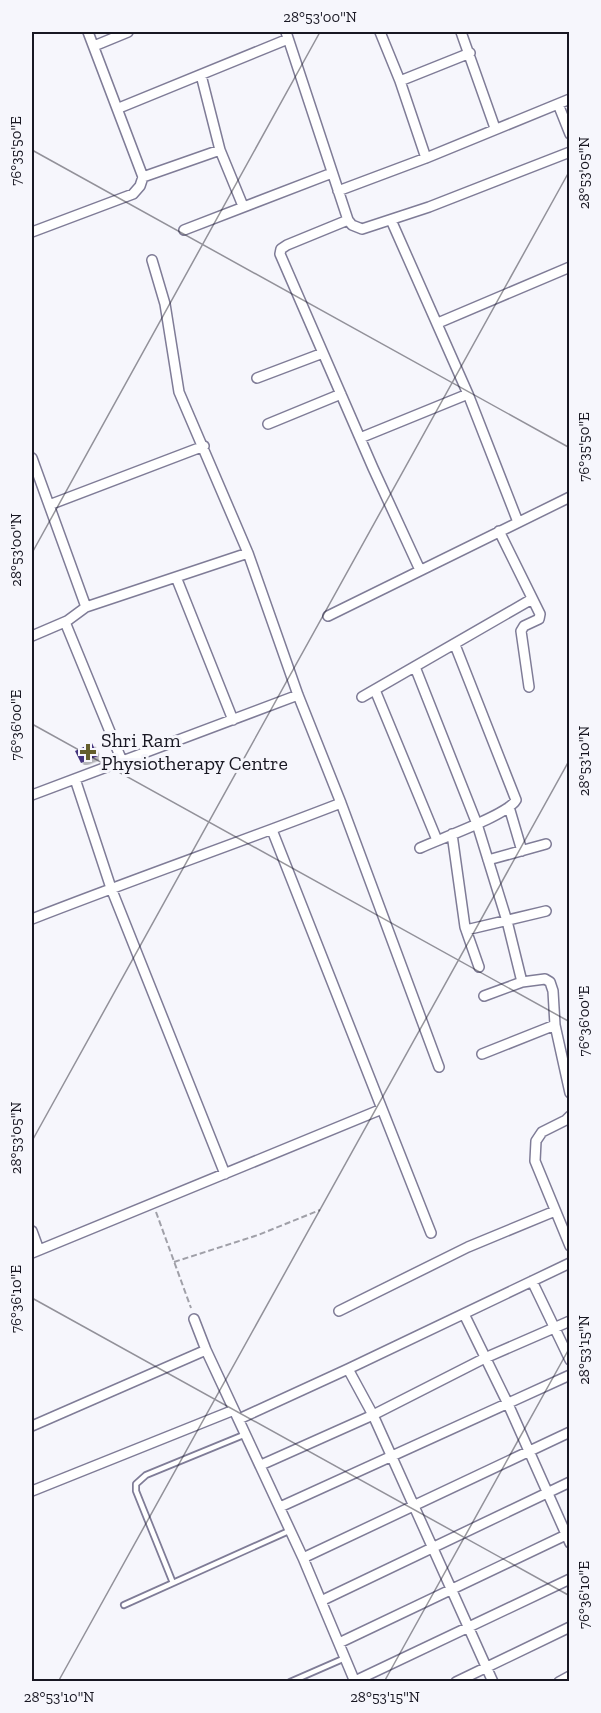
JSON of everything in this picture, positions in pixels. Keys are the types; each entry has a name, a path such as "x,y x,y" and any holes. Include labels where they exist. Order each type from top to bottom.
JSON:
{"street":[{"path":"32,232 133,194 140,186 143,177 119,108 88,32"},
{"path":"94,46 128,32"},
{"path":"380,32 400,81 426,158"},
{"path":"461,32 495,128"},
{"path":"119,108 201,75 287,35 348,220 352,225 362,229 429,207 570,152"},
{"path":"400,81 470,53"},
{"path":"201,75 220,150 243,206"},
{"path":"338,191 570,99"},
{"path":"558,104 570,134"},
{"path":"143,177 220,150"},
{"path":"184,230 332,173"},
{"path":"348,220 287,245 280,252 420,570"},
{"path":"391,220 468,394 518,522"},
{"path":"152,260 165,304 179,392 248,553 298,695 341,803 439,1067"},
{"path":"438,323 570,267"},
{"path":"258,378 323,353"},
{"path":"268,424 341,394"},
{"path":"360,438 468,394"},
{"path":"49,505 204,446"},
{"path":"32,458 86,608"},
{"path":"328,616 570,497"},
{"path":"499,531 540,614 539,619 524,627 521,633 529,687"},
{"path":"32,636 65,622 86,608 248,553"},
{"path":"176,577 233,720"},
{"path":"362,697 532,599"},
{"path":"65,622 122,761"},
{"path":"420,848 477,824 509,807 514,804 516,797 455,645"},
{"path":"415,667 477,824 507,921 522,982"},
{"path":"375,690 437,840"},
{"path":"32,795 298,695"},
{"path":"75,779 111,888 225,1174"},
{"path":"32,919 341,803"},
{"path":"509,807 522,851"},
{"path":"272,830 430,1233"},
{"path":"452,834 466,930 479,967"},
{"path":"488,860 546,844"},
{"path":"466,930 546,911"},
{"path":"484,996 522,982 545,979 550,982 553,992 555,1025 570,1093"},
{"path":"482,1054 555,1025"},
{"path":"32,1231 35,1251 382,1109"},
{"path":"570,1116 542,1132 535,1147 535,1161 570,1246"},
{"path":"339,1311 468,1247 555,1211"},
{"path":"32,1491 237,1414 348,1369 570,1263"},
{"path":"532,1281 570,1360"},
{"path":"339,1643 568,1537 508,1404 464,1314"},
{"path":"194,1318 206,1350 291,1530 355,1681 570,1578"},
{"path":"261,1465 373,1415 485,1358 570,1321"},
{"path":"32,1426 206,1350"},
{"path":"348,1369 373,1415 493,1682"},
{"path":"280,1507 392,1458 570,1375"},
{"path":"303,1558 570,1432"},
{"path":"321,1601 570,1482"},
{"path":"456,1682 570,1627"},
{"path":"559,1682 570,1676"}],"lane":[{"path":"173,1583 136,1491 136,1484 146,1475 246,1434"},
{"path":"124,1605 291,1530"},
{"path":"290,1682 345,1658"}],"path":[{"path":"153,1204 194,1318"},
{"path":"174,1262 258,1235 320,1210"}],"building":[{"path":"92,743 98,756 81,763 75,751"}],"place":[{"name":"Shri Ram Physiotherapy Centre","path":"88,752"}]}
